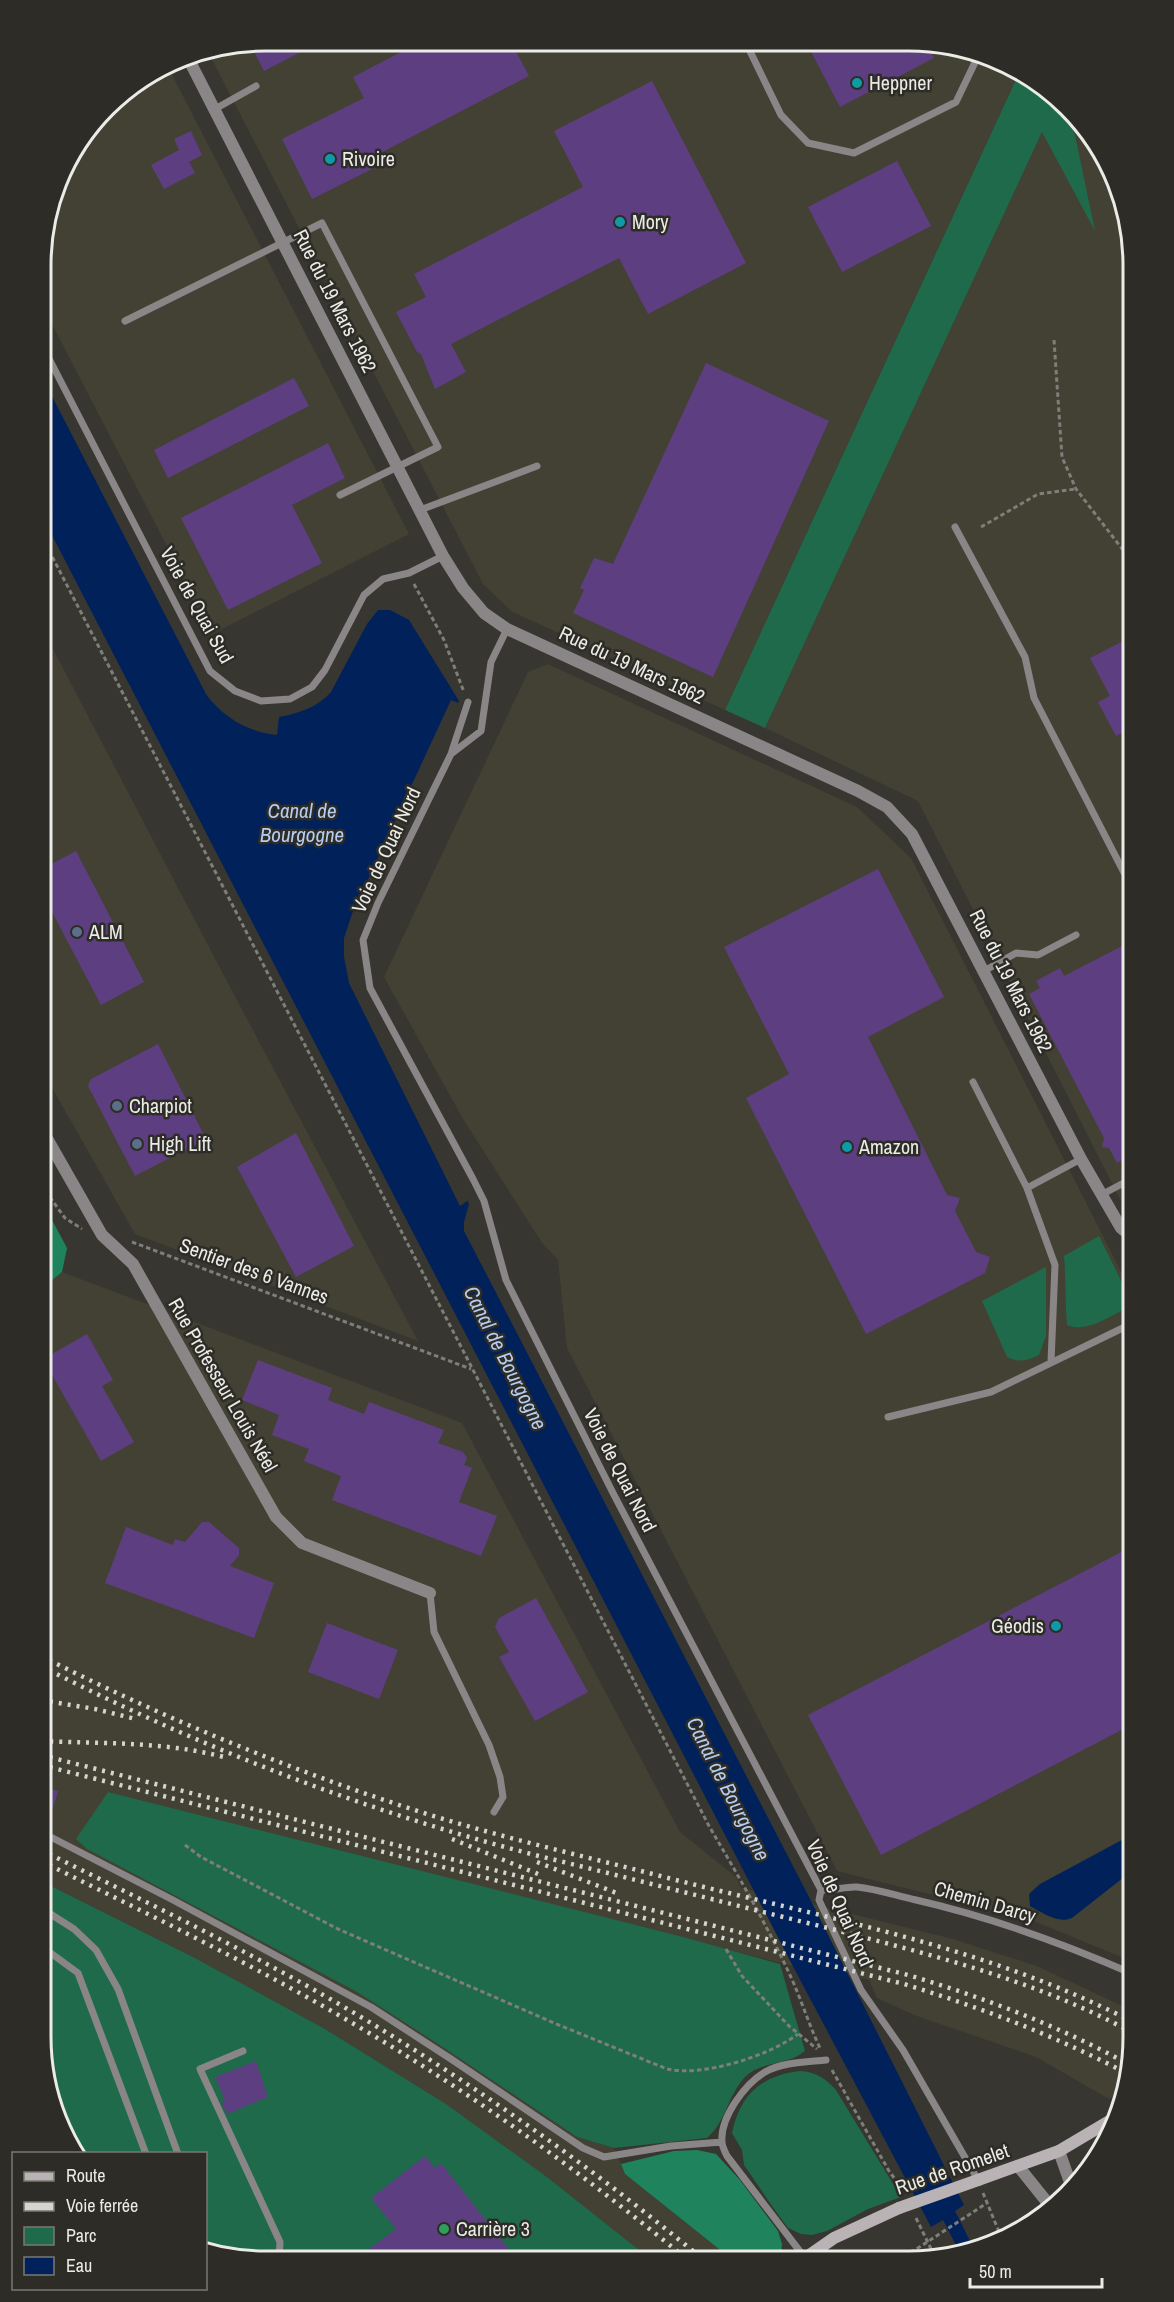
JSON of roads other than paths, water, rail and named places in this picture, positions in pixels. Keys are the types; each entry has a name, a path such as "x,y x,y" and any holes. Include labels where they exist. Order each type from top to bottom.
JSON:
{"street":[{"name":"Rue du 19 Mars 1962","path":"191,64 443,556 463,588 484,613 507,629 847,786 887,807 912,834 1081,1159 1123,1230"},
{"name":"Rue Professeur Louis Néel","path":"51,1146 102,1235 133,1264 276,1517 302,1542 430,1593"},
{"name":"Rue de Romelet","path":"816,2251 834,2238 898,2208 1059,2151 1104,2124"},
{"path":"1059,2151 1069,2179"},
{"path":"1018,2166 1046,2201"}],"lane":[{"path":"749,51 781,115 808,143 854,153 956,102 976,61"},
{"path":"215,109 256,86"},
{"path":"125,321 322,223 438,447 340,495"},
{"name":"Voie de Quai Sud","path":"51,362 210,671 235,691 261,700 290,699 312,687 325,670 364,595 383,579 409,573 443,556"},
{"path":"420,510 537,466"},
{"path":"955,527 1024,657 1034,698 1123,871"},
{"name":"Voie de Quai Nord","path":"451,754 481,731 491,662 507,629"},
{"name":"Voie de Quai Nord","path":"468,702 451,754 378,903 363,940 370,988 484,1201 506,1280 821,1890 819,1900 861,1990 903,2050 978,2180"},
{"path":"984,971 1016,953 1038,955 1076,935"},
{"path":"973,1082 1028,1188 1055,1264 1051,1362"},
{"path":"1028,1188 1081,1159"},
{"path":"1101,1195 1123,1183"},
{"path":"888,1417 991,1392 1123,1328"},
{"path":"430,1593 434,1632 489,1745 500,1777 503,1797 494,1812"},
{"path":"51,1837 173,1900 370,2007 583,2148 604,2157 671,2146 722,2142"},
{"name":"Chemin Darcy","path":"821,1890 834,1891 856,1887 951,1908 1064,1944 1123,1970"},
{"path":"51,1914 74,1929 96,1950 118,1989 177,2152"},
{"path":"51,1953 78,1973 145,2152"},
{"path":"243,2051 200,2069 280,2242 280,2251"},
{"path":"796,2251 727,2156 722,2142 734,2103 749,2085 767,2071 791,2064 826,2060"}],"water":[{"name":"Canal de Bourgogne","path":"51,394 206,694 229,717 256,731 277,735 279,717 307,709 326,698 331,692 367,624 378,610 390,610 409,620 459,701 358,916 352,950 357,979 366,1002 469,1204 464,1231 808,1895 964,2205 955,2211 971,2242 956,2246 943,2220 931,2227 796,1972 51,533"},
{"path":"1123,1839 1123,1878 1072,1918 1056,1919 1030,1906 1029,1894 1040,1884"}],"railway":[{"path":"51,1661 183,1723 378,1798 517,1840 846,1921 964,1954 1021,1973 1123,2017"},
{"path":"51,1671 161,1724 284,1775 347,1798 475,1839 947,1960 1023,1984 1123,2028"},
{"path":"51,1702 136,1719"},
{"path":"51,1741 178,1748 224,1757"},
{"path":"51,1758 908,1975 1021,2014 1122,2061"},
{"path":"51,1768 904,1984 1018,2024 1074,2047 1120,2070"},
{"path":"452,1839 538,1874"},
{"path":"51,1855 246,1953 410,2047 540,2134 624,2196 693,2251"},
{"path":"537,1862 619,1894"},
{"path":"51,1866 241,1962 403,2053 570,2167 676,2251"}],"place":[{"name":"Heppner","path":"857,83"},
{"name":"Rivoire","path":"330,159"},
{"name":"Mory","path":"620,222"},
{"name":"ALM","path":"77,932"},
{"name":"Charpiot","path":"117,1106"},
{"name":"High Lift","path":"137,1144"},
{"name":"Amazon","path":"847,1147"},
{"name":"Géodis","path":"1056,1626"},
{"name":"Carrière 3","path":"444,2229"}]}
